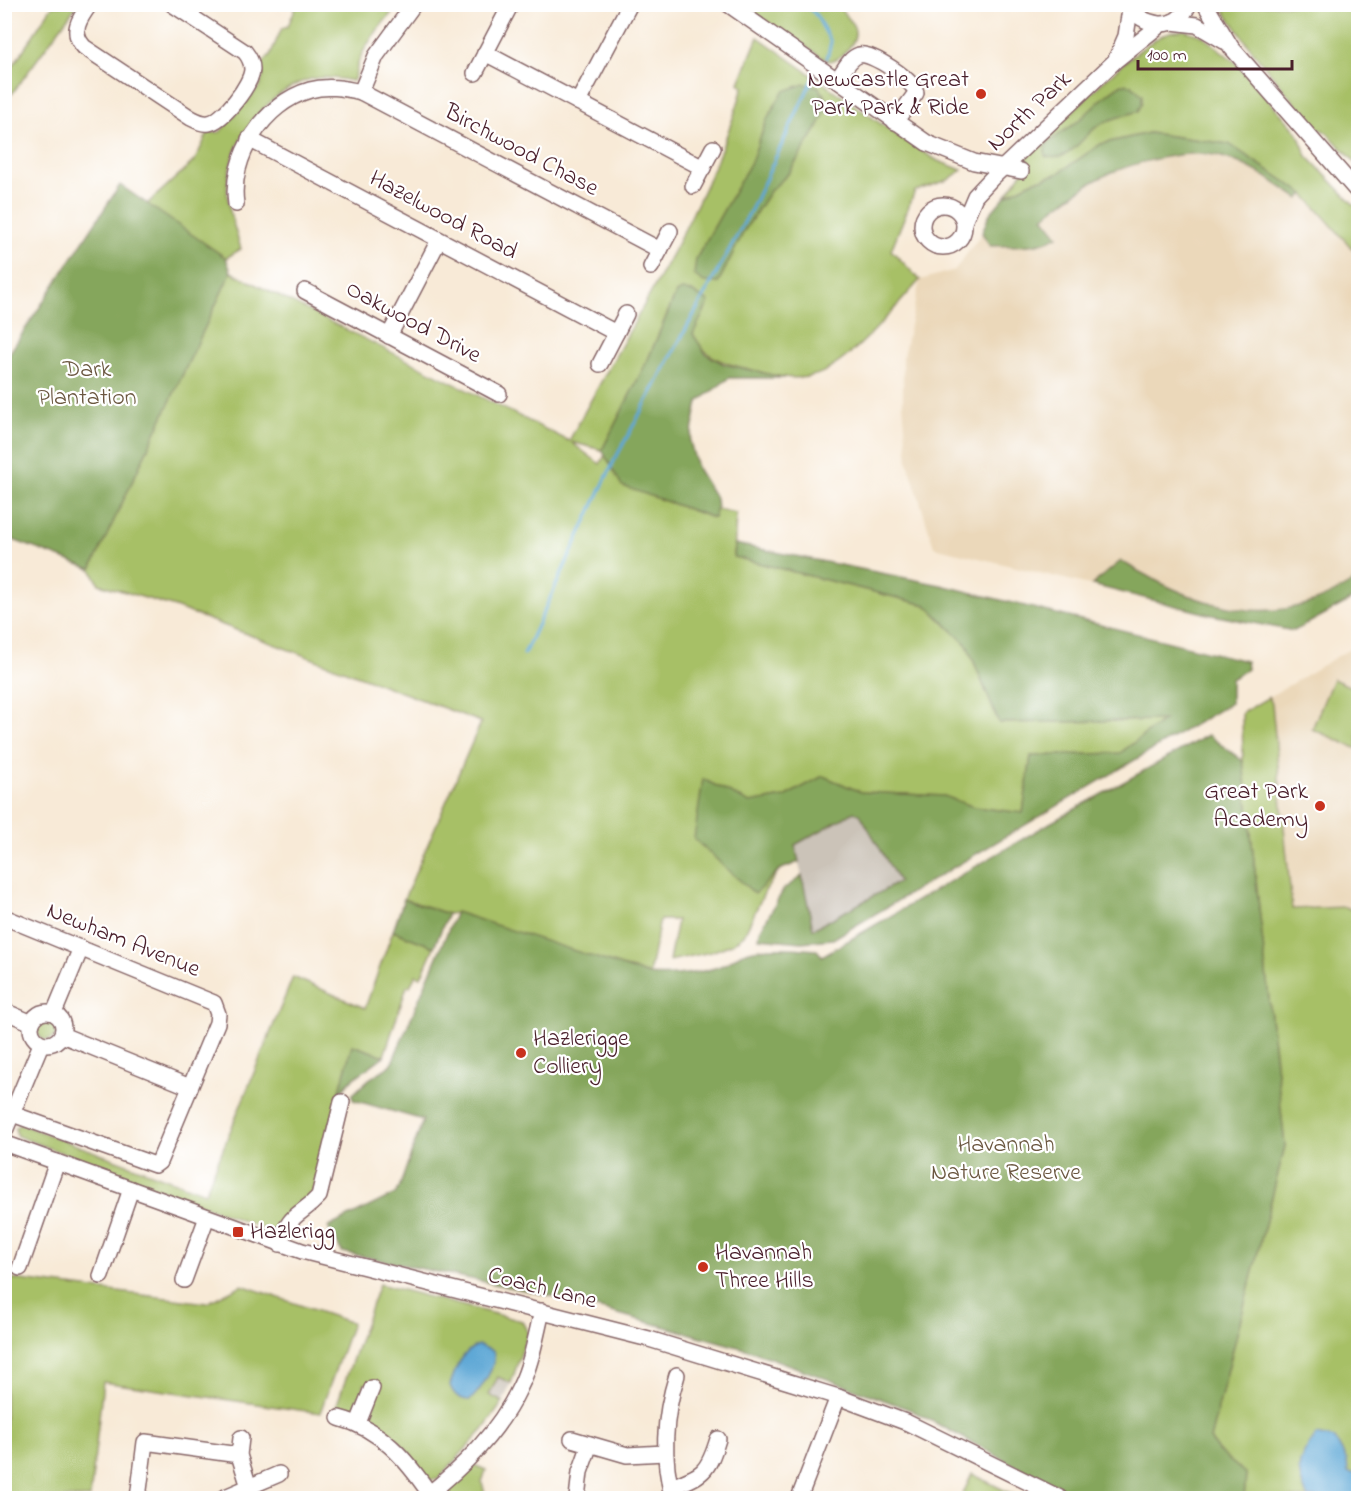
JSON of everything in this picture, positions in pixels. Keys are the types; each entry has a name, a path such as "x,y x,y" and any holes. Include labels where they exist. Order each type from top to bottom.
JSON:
{"street":[{"path":"90,4 76,28 78,39 84,47 191,118 200,122 211,122 227,111 246,86 252,72 252,64 245,52 172,4"},
{"path":"236,204 236,178 249,139 277,110 308,90 332,87 361,92 376,56 414,4"},
{"path":"475,72 511,4"},
{"path":"579,102 630,4"},
{"path":"728,4 895,122 948,153 1021,171"},
{"name":"North Park","path":"975,196 932,208 923,218 923,232 927,239 940,246 953,245 962,235 964,222 975,196 1115,61 1166,23 1180,17 1189,4"},
{"path":"1204,4 1231,47 1359,192"},
{"path":"1128,7 1143,21 1197,25 1215,34 1231,47"},
{"name":"North Park","path":"1115,61 1125,36 1128,7"},
{"path":"485,53 703,168"},
{"path":"837,80 853,58 861,54 871,56 909,81 916,93 895,122"},
{"name":"Birchwood Chase","path":"361,92 660,250"},
{"name":"Hazelwood Road","path":"249,139 616,333"},
{"path":"693,186 713,148"},
{"path":"945,204 957,210 964,222"},
{"path":"651,267 670,231"},
{"path":"388,336 439,240"},
{"name":"Oakwood Drive","path":"305,291 499,394"},
{"path":"600,363 626,314"},
{"name":"Newham Avenue","path":"4,917 214,1003 218,1014 217,1023 190,1087"},
{"path":"54,1013 81,948"},
{"path":"4,1011 32,1023"},
{"path":"41,1044 31,1032 32,1023 35,1017 45,1012 54,1013 61,1020 62,1035"},
{"path":"41,1044 50,1044 62,1035"},
{"path":"8,1113 149,1165 159,1162 190,1087 62,1035"},
{"path":"4,1133 8,1113 41,1044"},
{"path":"280,1244 293,1215 311,1205 319,1196 342,1101"},
{"name":"Coach Lane","path":"4,1143 280,1244 341,1263 649,1339 838,1397 908,1423 1060,1498"},
{"path":"20,1268 57,1162"},
{"path":"101,1276 132,1189"},
{"path":"184,1280 207,1217"},
{"path":"339,1418 358,1423 387,1441 427,1496 484,1443 505,1416 522,1385 542,1311"},
{"path":"677,1375 666,1418 664,1453 672,1493 710,1466 718,1439"},
{"path":"358,1423 372,1388"},
{"path":"799,1498 838,1397"},
{"path":"241,1438 238,1455 249,1487"},
{"path":"572,1439 627,1455 664,1453"},
{"path":"138,1498 145,1442 238,1455"},
{"path":"577,1498 580,1472 590,1444"},
{"path":"223,1498 279,1474"}],"shaded area":[{"path":"1149,133 1229,144 1304,194 1358,255 1358,596 1294,631 1212,615 934,547 908,462 903,403 903,357 920,280 955,270 982,233 989,215 1006,195"},
{"name":"Great Park Academy","path":"1358,644 1358,958 1294,931 1272,704 1269,697"},
{"path":"854,812 860,814 900,883 813,929 795,845"},
{"path":"498,1376 511,1383 503,1402 489,1395"}],"green space":[{"path":"53,5 77,5 12,94 5,88 5,78"},
{"path":"293,5 399,5 366,47 353,81 320,77 301,83 272,100 249,126 233,157 227,192 241,249 226,258 146,205 195,160 208,133 220,132 260,86 263,76 261,65 270,55 282,28 288,26 295,9"},
{"path":"741,5 836,5 851,21 855,33 854,39 841,56 828,61"},
{"path":"1220,5 1358,5 1358,170 1354,161 1327,133 1313,125 1254,53"},
{"path":"1184,30 1203,36 1236,63 1297,132 1307,156 1358,209 1358,255 1304,194 1228,144 1149,133 1101,144 1057,174 1032,182 1006,195 1024,170 1019,164 1093,91 1136,53 1155,40 1170,32"},
{"path":"758,37 904,140 938,161 962,170 948,180 915,191 891,250 920,280 870,335 840,362 812,376 797,378 734,365 709,354 694,337 676,293 649,357 602,450 571,442 600,464 605,455 623,486 713,518 717,509 736,513 734,557 926,605 967,645 999,723 1164,720 1120,753 1031,756 1023,813 974,807 944,796 861,792 823,776 784,797 750,803 779,870 765,891 744,935 732,944 711,952 669,961 677,920 660,920 649,975 456,913 448,914 404,899 481,722 175,607 99,584 91,569 231,272 569,441 688,224 727,134 743,87 739,83","holes":["784,91 824,93 829,104 818,127 788,174 770,191 744,231 718,283 696,259 751,162 768,117"]},
{"path":"804,84 818,86 829,104 818,127 788,174 770,191 744,231 718,283 704,282 694,275 696,259 751,162 768,117 778,100 784,91"},
{"path":"1122,84 1132,85 1142,95 1142,104 1138,111 1101,124 1076,147 1062,156 1054,158 1045,156 1045,147 1056,136 1078,121"},
{"path":"1149,133 1229,144 1304,194 1299,199 1253,169 1233,160 1209,154 1177,155 1143,162 1112,172 1078,191 1043,217 1058,236 1033,245 990,246 982,233 989,215 1006,195 1032,182 1057,174 1101,144"},
{"name":"Dark Plantation","path":"120,185 226,258 231,272 91,569 5,537 5,360"},
{"path":"682,290 693,292 709,302 693,334 706,354 724,364 785,378 729,378 698,402 690,441 697,468 716,499 717,509 714,518 622,486 602,450 649,357 676,293"},
{"path":"735,544 941,585 1246,661 1247,669 1231,679 1231,703 833,939 802,942 759,938 760,931 784,889 802,876 813,929 899,882 860,814 854,812 795,845 799,862 779,870 755,894 694,839 703,779 750,803 784,797 823,776 861,792 944,796 974,807 1023,813 1031,756 1120,753 1164,720 999,723 967,645 926,605 734,557"},
{"path":"1121,561 1179,592 1238,609 1268,611 1298,606 1328,596 1358,578 1358,596 1294,631 1212,615 1092,585"},
{"path":"1333,679 1358,690 1358,749 1312,729"},
{"path":"1269,697 1272,704 1292,909 1346,907 1358,913 1358,1498 1244,1498 1246,1474 1218,1451 1210,1439 1285,1146 1243,761 1242,713"},
{"name":"Havannah Nature Reserve","path":"1208,735 1243,761 1285,1146 1210,1439 1218,1451 1246,1474 1244,1498 1076,1498 911,1410 749,1350 557,1297 342,1252 328,1227 395,1194 423,1120 353,1100 352,1095 369,1079 391,1065 456,912 649,975 700,972 729,962 743,953 760,949 817,950 822,956 1050,823"},
{"path":"404,899 448,914 434,947 393,931"},
{"path":"393,931 434,947 421,977 416,975 410,986 407,986 384,1056 352,1045 312,1197 292,1210 275,1233 17,1136 15,1128 20,1124 205,1193 293,977 365,1008"},
{"path":"47,1020 54,1023 57,1030 54,1037 47,1040 40,1037 37,1030 40,1023"},
{"path":"352,1045 384,1056 349,1082 339,1094"},
{"path":"5,1278 207,1303 242,1285 352,1323 320,1413 103,1382 90,1498 5,1498"},
{"path":"379,1284 522,1321 528,1333 511,1383 498,1377 489,1395 503,1402 483,1430 438,1479 429,1480 405,1448 370,1418 379,1389 365,1384 354,1410 336,1407"},
{"path":"474,1465 486,1470 482,1482 486,1498 437,1498"},
{"path":"972,1474 1020,1498 961,1498"}],"water":[{"path":"479,1345 493,1351 491,1370 474,1396 470,1400 463,1399 455,1394 450,1385 464,1356"},
{"path":"1316,1435 1335,1439 1347,1461 1348,1472 1358,1474 1358,1498 1308,1498 1299,1472 1301,1459"}],"waterway":[{"path":"805,4 816,15 831,42 827,58"},
{"path":"524,654 614,461 752,208 814,76"}],"place":[{"name":"Newcastle Great Park Park & Ride","path":"981,94"},
{"name":"Great Park Academy","path":"1320,806"},
{"name":"Hazlerigge Colliery","path":"521,1053"},
{"name":"Hazlerigg","path":"238,1232"},
{"name":"Havannah Three Hills","path":"703,1267"}]}
